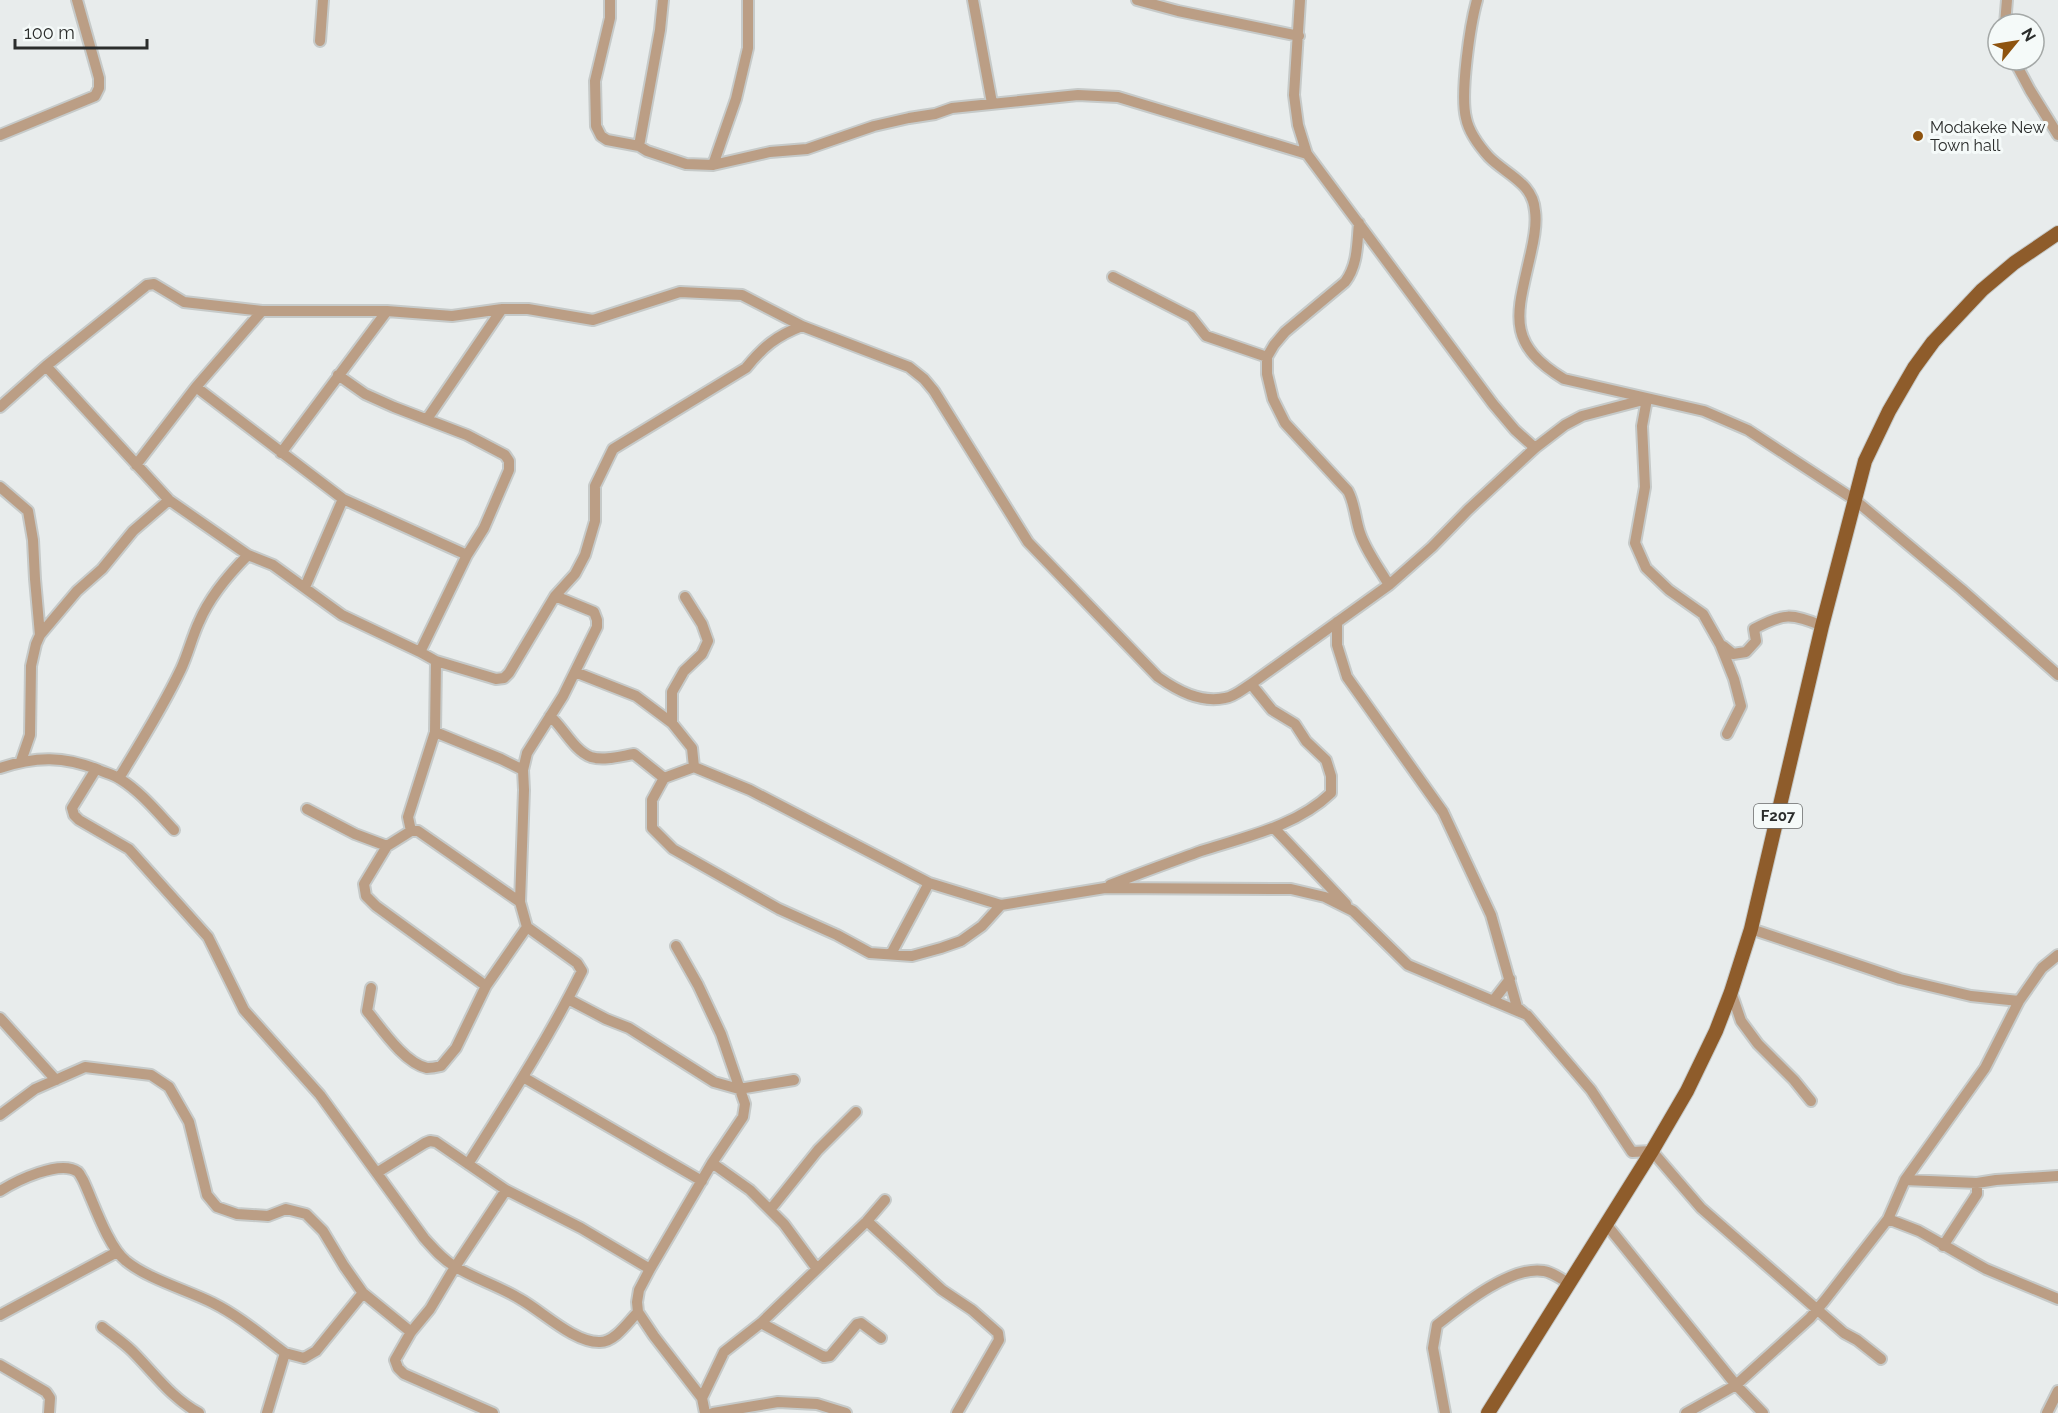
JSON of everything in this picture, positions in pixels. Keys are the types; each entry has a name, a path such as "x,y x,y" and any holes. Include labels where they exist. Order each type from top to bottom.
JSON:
{"main road":[{"name":"F207","path":"1488,1413 1652,1151 1687,1091 1716,1031 1751,928 1822,626 1864,461 1889,411 1914,368 1933,342 1982,290 2014,263 2058,233"}],"street":[{"path":"0,135 95,96 99,88 99,78 77,0"},
{"path":"320,40 322,0"},
{"path":"610,0 610,18 595,81 596,126 601,136 607,140 639,146 647,151 686,164 713,165 770,152 807,149 874,126 935,114 952,108 1078,95 1118,98 1307,154"},
{"path":"639,146 660,30 663,0"},
{"path":"713,165 735,99 748,48 748,0"},
{"path":"973,0 992,103"},
{"path":"1137,0 1179,6 1299,36"},
{"path":"1300,0 1294,95 1298,125 1307,154 1493,404 1515,430 1535,448"},
{"path":"1477,0 1468,50 1464,101 1466,119 1480,146 1491,159 1523,184 1532,198 1535,211 1534,238 1518,314 1520,332 1536,359 1545,368 1564,379 1704,411 1748,430 1855,500 1962,589 2058,675"},
{"path":"2020,72 2058,135"},
{"path":"1359,223 1352,274 1285,332 1274,345 1267,357 1268,374 1273,399 1285,423 1348,491 1353,501 1362,539 1389,585"},
{"path":"1113,278 1191,317 1206,336 1267,357"},
{"path":"0,407 46,366 147,285 154,284 184,302 262,311 387,311 452,316 502,309 528,309 593,320 680,292 742,295 802,326 909,367 924,379 934,391 1028,542 1158,677 1176,690 1198,698 1227,698 1251,684 1389,585 1535,448 1565,425 1582,416 1647,399"},
{"path":"427,420 502,309"},
{"path":"136,465 196,387 262,311"},
{"path":"281,453 387,311"},
{"path":"46,366 169,500 248,555 273,565 342,615 436,661 496,679 504,678 509,673 555,596 575,574 585,555 595,521 595,486 613,449 746,368 762,348 782,334 802,326"},
{"path":"338,375 365,394 394,408 466,435 505,455 509,460 509,470 484,528 467,555 420,652"},
{"path":"196,387 344,499 467,555"},
{"path":"1647,399 1642,426 1644,487 1635,543 1646,568 1669,590 1702,614 1720,644 1734,679 1741,706 1727,734"},
{"path":"0,487 28,511 33,540 40,635"},
{"path":"305,587 344,499"},
{"path":"21,761 30,735 31,666 40,635 77,591 102,569 133,531 169,500"},
{"path":"119,778 182,668 199,621 214,594 232,570 248,555"},
{"path":"468,1164 524,1077 582,971 580,967 527,927 520,902 523,770 527,753 563,696 597,627 594,612 555,596"},
{"path":"672,723 672,692 684,670 702,654 708,641 702,624 685,597"},
{"path":"1720,644 1733,654 1746,652 1756,641 1755,629 1788,615 1822,626"},
{"path":"1337,622 1337,645 1347,677 1443,812 1491,915 1517,1006 1591,1090 1632,1152 1652,1151 1701,1208 1816,1310 1881,1359"},
{"path":"411,831 408,817 435,732 436,661"},
{"path":"575,672 636,696 672,723 692,748 694,767"},
{"path":"1105,888 1274,828 1321,803 1331,793 1331,776 1326,760 1306,741 1295,724 1272,710 1251,684"},
{"path":"549,716 557,722 575,745 590,756 605,758 634,754 664,778"},
{"path":"435,732 523,770"},
{"path":"0,768 21,761 69,760 96,769 119,778 139,793 174,830"},
{"path":"1001,905 982,926 961,941 912,956 870,953 837,935 779,909 673,849 652,828 652,800 664,778 694,767 750,790 929,883 1001,905 1105,888 1291,889 1325,897 1353,911"},
{"path":"96,769 72,808 74,815 129,849 208,937 244,1010 320,1095 424,1238 440,1256 455,1266 520,1298 577,1337 590,1342 610,1340 638,1312"},
{"path":"307,809 355,834 387,846"},
{"path":"1274,828 1408,965 1527,1015"},
{"path":"486,986 376,906 366,896 364,884 387,846 411,831 418,831 520,902"},
{"path":"891,954 929,883"},
{"path":"371,988 368,1011 409,1059 427,1068 441,1066 456,1048 486,986 527,927"},
{"path":"1751,928 1900,979 1971,996 2019,1001"},
{"path":"676,946 698,985 721,1034 745,1104 743,1117 712,1163 650,1269 639,1290 637,1302 638,1312 654,1336 702,1398 705,1413"},
{"path":"1686,1413 1736,1385 1810,1318 1888,1219 1905,1180 1985,1068 2019,1001 2042,968 2058,955"},
{"path":"1494,1001 1510,979"},
{"path":"1731,992 1741,1021 1758,1044 1794,1080 1811,1101"},
{"path":"568,999 629,1028 714,1082 739,1089 794,1080"},
{"path":"0,1018 56,1080"},
{"path":"0,1115 35,1089 85,1067 151,1075 169,1087 189,1122 207,1195 217,1207 237,1214 268,1216 286,1209 306,1214 323,1231 363,1293 411,1332"},
{"path":"524,1077 702,1180"},
{"path":"770,1210 818,1150 856,1112"},
{"path":"378,1172 430,1141 436,1142 507,1190 581,1228 650,1269"},
{"path":"712,1163 750,1190 784,1224 817,1269"},
{"path":"0,1191 17,1181 45,1171 68,1168 77,1172 117,1252 125,1261 212,1302 238,1317 285,1353 304,1358 316,1351 363,1293"},
{"path":"1905,1180 1977,1183 2058,1176"},
{"path":"1943,1246 1977,1194 1977,1183"},
{"path":"493,1413 404,1374 398,1368 395,1360 411,1332 430,1309 455,1266 507,1190"},
{"path":"702,1398 724,1352 761,1323 867,1221 885,1200"},
{"path":"1888,1219 1919,1231 1986,1269 2058,1299"},
{"path":"867,1221 942,1290 972,1310 998,1333 999,1340 957,1413"},
{"path":"1606,1224 1736,1385 1763,1413"},
{"path":"0,1315 117,1252"},
{"path":"1445,1413 1433,1348 1437,1325 1471,1298 1508,1279 1532,1270 1547,1271 1569,1283"},
{"path":"761,1323 824,1357 830,1356 857,1324 861,1323 881,1338"},
{"path":"102,1326 131,1350 161,1385 199,1413"},
{"path":"267,1413 285,1353"},
{"path":"0,1365 46,1392 50,1398 49,1413"},
{"path":"2047,1413 2058,1391"},
{"path":"713,1413 778,1402 817,1404 846,1413"}],"place":[{"name":"Modakeke New Town hall","path":"1918,136"}]}
